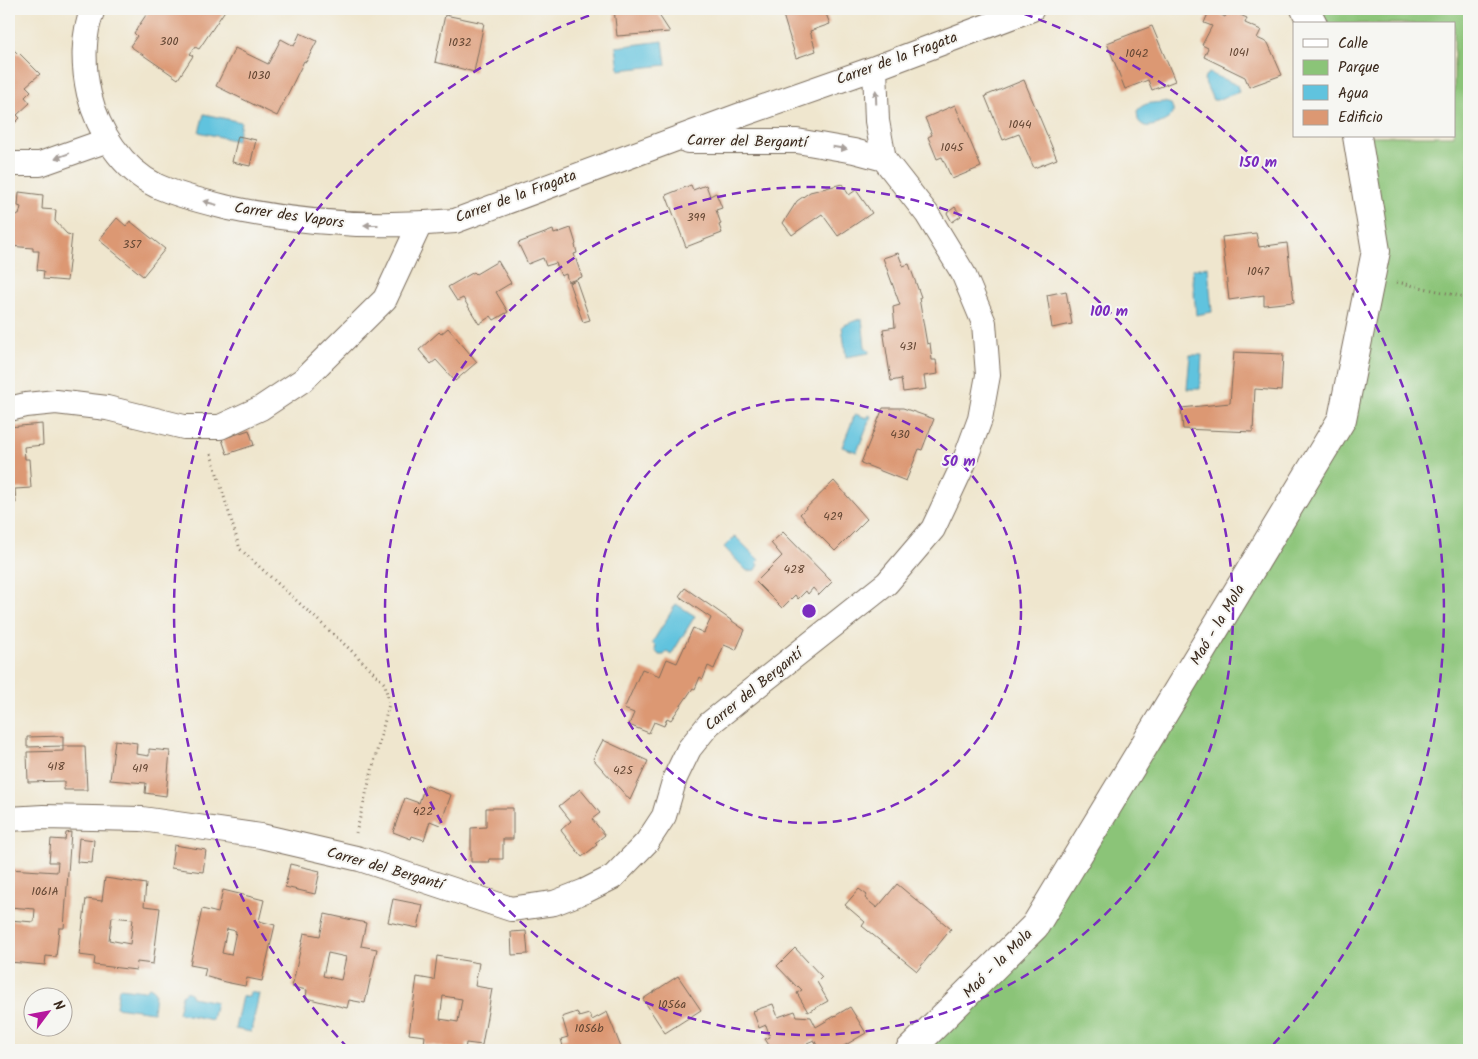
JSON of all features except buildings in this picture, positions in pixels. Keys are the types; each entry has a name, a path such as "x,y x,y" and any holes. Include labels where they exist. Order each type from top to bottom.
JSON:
{"street":[{"name":"Carrer des Vapors","path":"93,9 88,22 86,41 86,81 93,110 108,140 122,158 156,185 195,199 258,214 364,225 420,224"},
{"name":"Carrer de la Fragata","path":"420,224 455,221 1032,9"},
{"path":"1305,9 1311,22"},
{"name":"Carrer del Bergantí","path":"9,819 43,817 142,819 261,836 349,857 512,909 554,903 585,891 613,877 647,842 664,816 675,778 689,749 709,724 887,583 933,529 963,465 980,419 988,375 984,323 963,273 932,222 884,159 877,121 875,68"},
{"name":"Maó - la Mola","path":"910,1050 1035,926 1342,419 1376,251 1357,138"},
{"path":"9,164 40,164 108,140"},
{"name":"Carrer del Bergantí","path":"669,141 797,141 854,150 884,159"},
{"path":"9,409 56,402 107,408 184,427 220,427 261,408 303,380 385,299 420,224"}],"path":[{"path":"1371,277 1469,298"},
{"path":"202,427 240,549 356,654 385,684 389,704 349,857"}],"green space":[{"path":"1305,9 1469,9 1469,1050 910,1050 1035,926 1342,419 1376,251 1357,138 1456,138 1456,22 1312,22"}],"water":[{"path":"663,41 666,65 619,70 616,47"},
{"path":"1209,73 1237,85 1239,92 1213,100 1204,80 1205,76"},
{"path":"1164,102 1171,104 1173,109 1172,115 1169,118 1152,126 1145,126 1139,122 1137,111 1139,108 1149,104"},
{"path":"204,114 241,122 237,141 199,132"},
{"path":"1208,267 1212,312 1196,315 1192,269"},
{"path":"862,318 865,347 869,350 869,353 846,357 842,326"},
{"path":"1190,355 1202,355 1200,389 1187,389"},
{"path":"855,414 867,418 869,415 871,416 857,452 842,447"},
{"path":"735,536 759,560 756,570 747,571 724,547"},
{"path":"676,604 695,616 671,655 667,652 664,655 659,655 655,650 656,646 652,643"},
{"path":"149,987 155,993 153,1012 116,1007 119,988 144,991"},
{"path":"187,991 192,997 216,1002 212,1020 178,1013 182,995"},
{"path":"250,992 259,994 251,1032 235,1029 242,996 249,997"}]}
